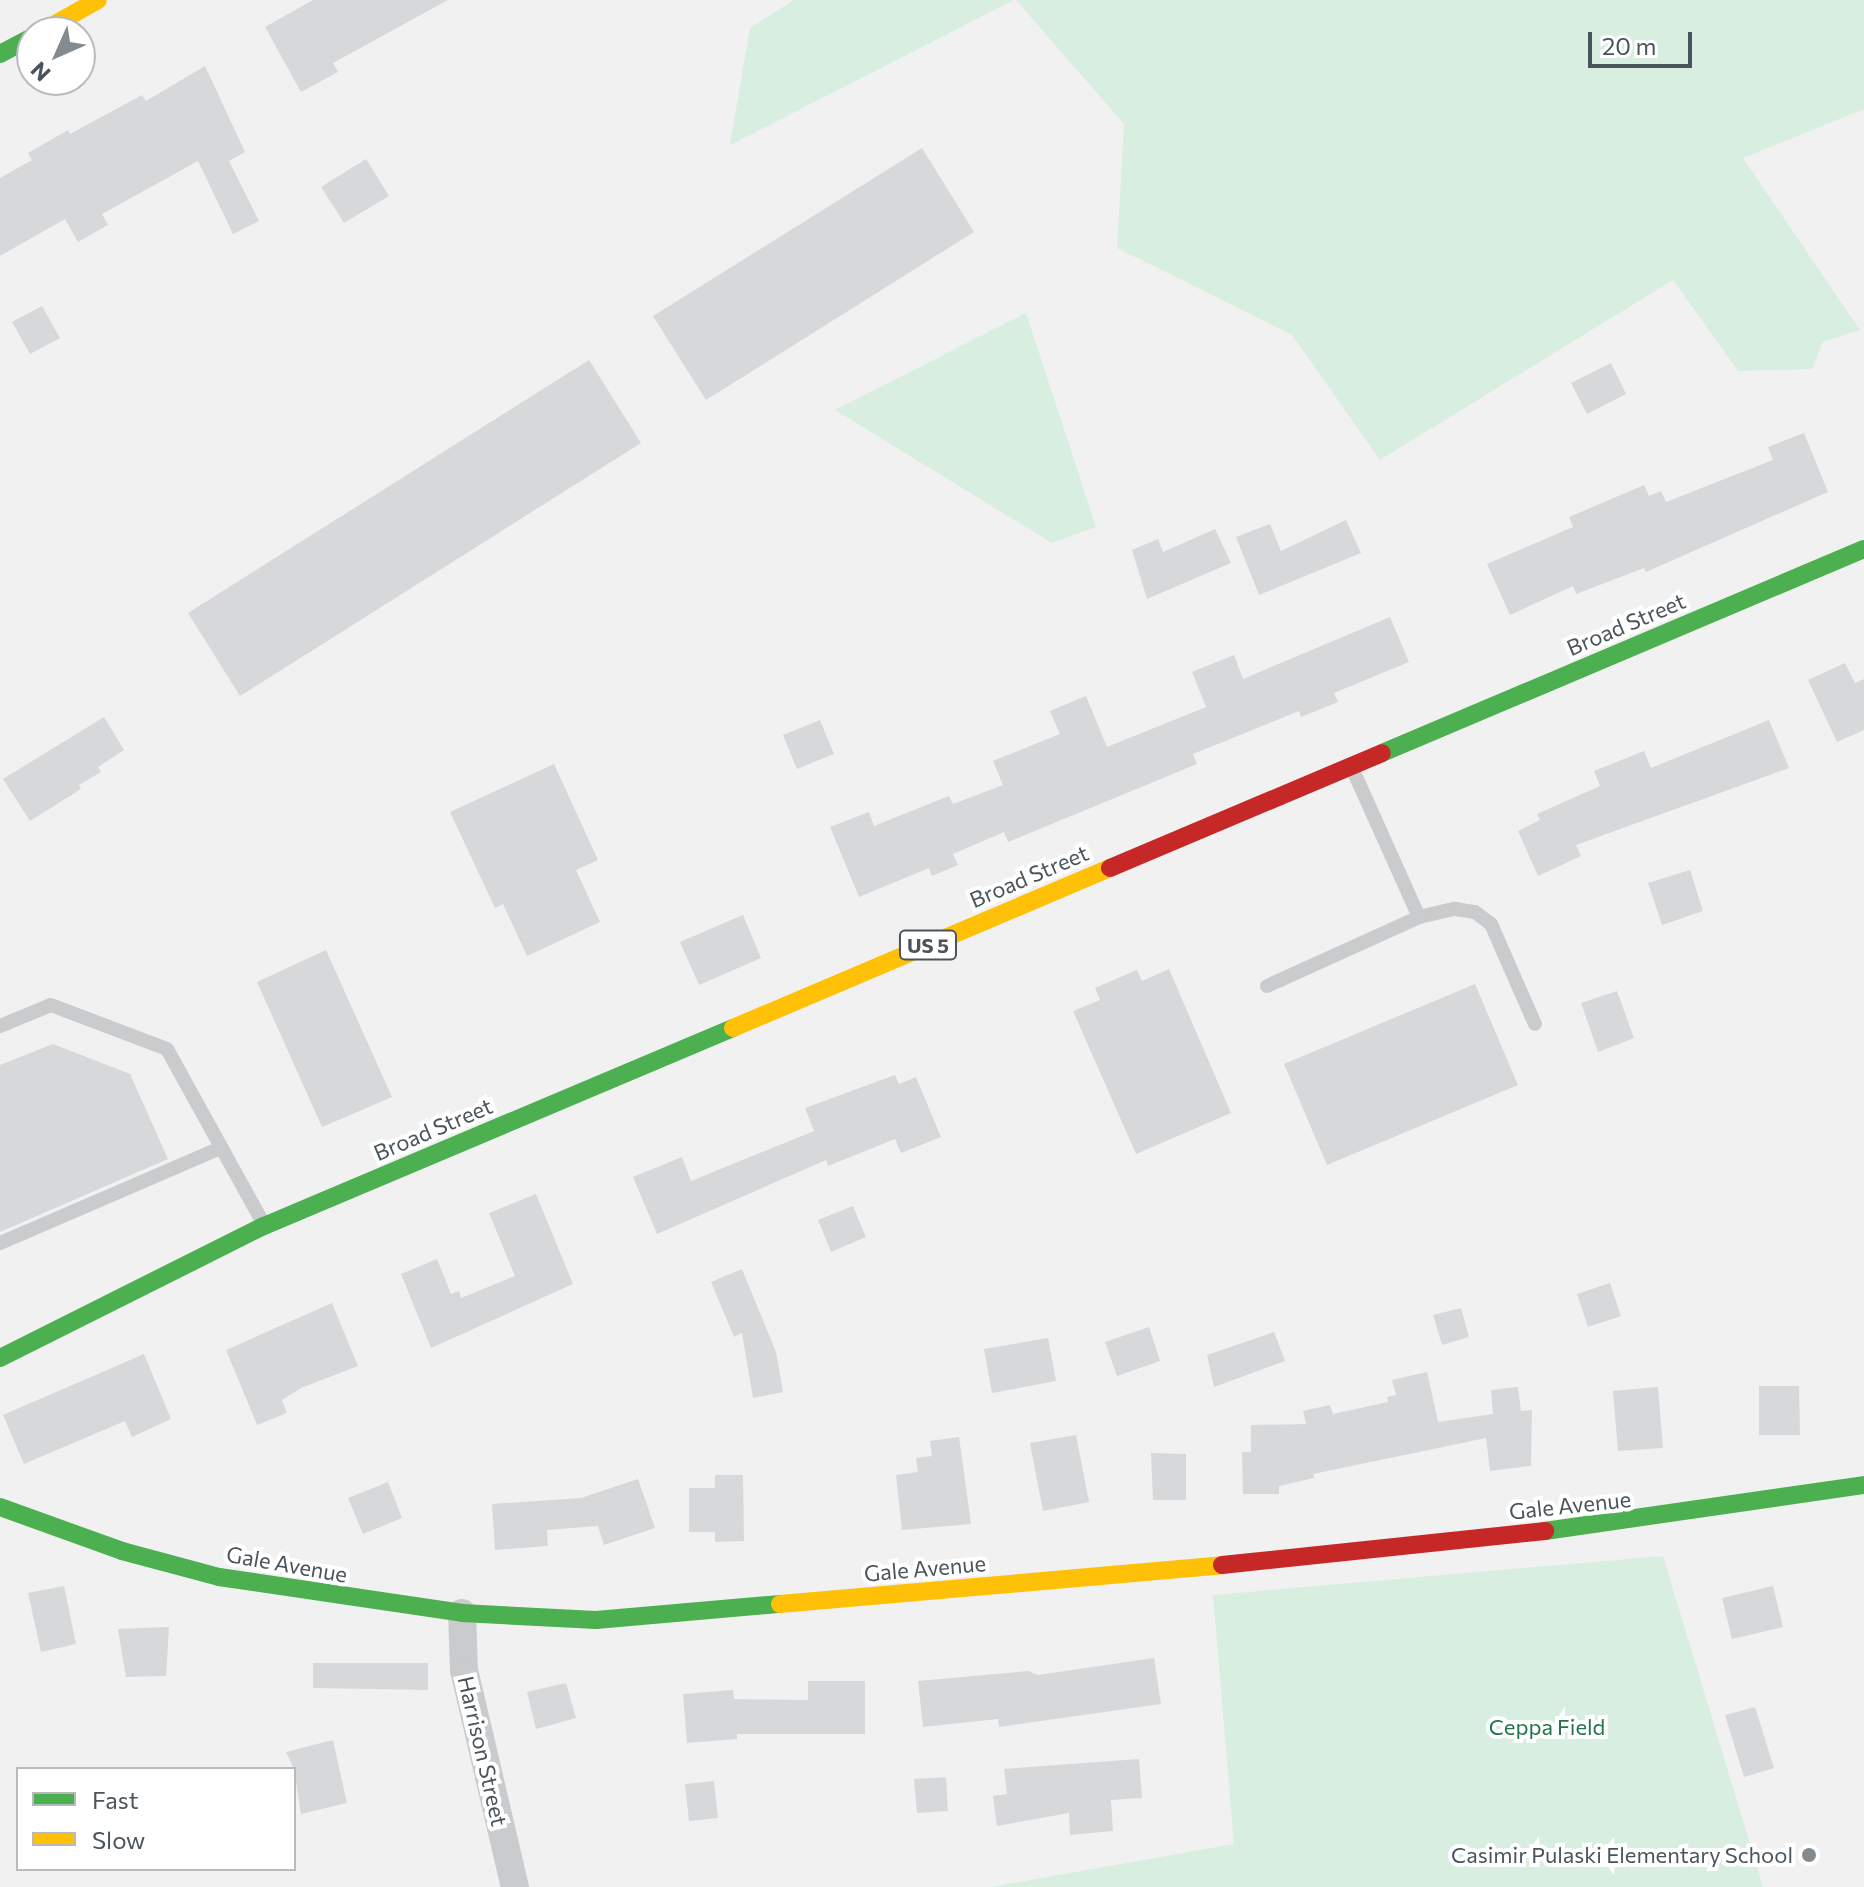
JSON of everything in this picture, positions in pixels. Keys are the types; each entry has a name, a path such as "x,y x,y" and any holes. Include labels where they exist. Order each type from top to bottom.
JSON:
{"main road":[{"path":"70,16 98,0"},
{"name":"Broad Street","path":"0,1358 264,1226 1864,549"},
{"name":"Gale Avenue","path":"0,1507 122,1551 219,1577 462,1613 596,1620 1193,1568 1664,1518 1864,1485"}],"street":[{"name":"Harrison Street","path":"462,1613 464,1670 515,1887"}],"lane":[{"path":"1351,766 1419,917"},
{"path":"1267,986 1419,917 1455,909 1475,912 1491,924 1535,1024"},
{"path":"0,1026 51,1005 167,1049 264,1226"},
{"path":"0,1243 221,1148"}],"green space":[{"path":"794,0 1014,0 730,145 750,28"},
{"path":"1016,0 1864,0 1864,109 1743,158 1860,330 1823,342 1812,369 1738,371 1673,280 1380,460 1292,335 1117,248 1124,124"},
{"path":"1026,313 1096,527 1052,543 835,410"},
{"name":"Ceppa Field","path":"1663,1556 1763,1887 990,1887 1234,1844 1213,1595"}],"building":[{"path":"313,0 448,0 333,63 338,72 301,92 265,27"},
{"path":"205,66 245,152 229,161 259,221 233,234 198,161 102,214 108,225 78,242 65,219 0,256 0,178 32,160 28,153 68,130 70,134 142,95 146,101"},
{"path":"922,148 974,232 706,400 653,316"},
{"path":"366,159 389,196 344,223 321,187"},
{"path":"42,306 60,338 30,354 12,322"},
{"path":"589,360 641,443 240,696 188,613"},
{"path":"1611,363 1626,394 1587,414 1571,383"},
{"path":"1804,433 1828,492 1646,572 1644,568 1576,594 1573,586 1510,615 1487,564 1573,527 1569,517 1644,485 1649,496 1661,491 1666,502 1773,460 1768,447"},
{"path":"1346,520 1361,553 1259,595 1236,537 1270,524 1281,551"},
{"path":"1215,529 1231,563 1147,599 1132,550 1158,539 1163,552"},
{"path":"1390,617 1409,662 1334,693 1338,702 1301,717 1299,711 1193,754 1197,764 1008,842 1004,832 953,854 958,865 932,876 929,868 859,897 830,827 869,812 874,826 949,796 953,804 1003,785 993,761 1060,734 1050,711 1086,696 1107,747 1206,707 1192,672 1234,655 1243,679"},
{"path":"1845,663 1855,683 1864,679 1864,730 1837,742 1808,680"},
{"path":"104,717 124,750 98,767 101,772 79,785 81,789 30,821 3,779"},
{"path":"820,720 834,754 797,769 783,735"},
{"path":"1769,720 1789,768 1576,845 1581,856 1538,876 1518,831 1540,820 1537,814 1600,786 1594,771 1644,751 1651,768"},
{"path":"554,764 598,860 576,870 600,922 527,956 503,904 495,908 450,812"},
{"path":"1690,870 1703,911 1662,925 1648,883"},
{"path":"743,915 761,958 699,985 680,942"},
{"path":"326,950 392,1097 322,1127 257,982"},
{"path":"1169,969 1231,1113 1136,1154 1073,1011 1100,1000 1095,988 1137,970 1142,981"},
{"path":"1475,984 1518,1085 1327,1165 1284,1064"},
{"path":"1617,991 1634,1038 1598,1052 1581,1003"},
{"path":"53,1044 130,1074 168,1159 0,1232 0,1065"},
{"path":"895,1075 899,1084 916,1077 941,1137 901,1153 895,1139 828,1166 826,1160 657,1234 633,1177 682,1157 691,1181 814,1131 805,1108"},
{"path":"536,1194 573,1284 431,1348 401,1274 437,1259 451,1294 459,1291 461,1298 515,1276 489,1213"},
{"path":"853,1206 866,1237 831,1252 818,1220"},
{"path":"742,1269 776,1352 783,1392 753,1398 742,1333 734,1337 711,1282"},
{"path":"1610,1283 1621,1316 1588,1327 1577,1294"},
{"path":"332,1303 358,1366 301,1388 282,1400 287,1413 257,1425 226,1350"},
{"path":"1461,1308 1469,1337 1442,1345 1433,1315"},
{"path":"1149,1327 1160,1361 1117,1376 1105,1342"},
{"path":"1274,1332 1285,1361 1214,1387 1207,1355"},
{"path":"1048,1338 1056,1381 992,1393 984,1349"},
{"path":"144,1354 171,1419 132,1437 125,1421 24,1464 3,1415"},
{"path":"1427,1372 1438,1422 1493,1414 1491,1390 1518,1387 1521,1411 1532,1410 1531,1466 1490,1471 1486,1438 1313,1474 1314,1478 1279,1486 1279,1494 1243,1494 1242,1452 1251,1452 1251,1425 1306,1424 1303,1411 1330,1405 1333,1414 1388,1402 1387,1397 1396,1395 1392,1380"},
{"path":"1759,1386 1799,1386 1800,1435 1759,1435"},
{"path":"1658,1387 1663,1448 1618,1451 1613,1391"},
{"path":"1076,1435 1089,1502 1043,1511 1030,1443"},
{"path":"959,1437 971,1524 902,1530 896,1475 918,1472 916,1458 932,1456 930,1441"},
{"path":"1151,1453 1186,1454 1186,1500 1153,1500"},
{"path":"715,1475 743,1475 744,1541 715,1542 715,1532 689,1532 689,1488 715,1488"},
{"path":"638,1479 655,1528 604,1545 598,1526 547,1530 548,1546 495,1550 492,1504 581,1498"},
{"path":"388,1482 402,1518 363,1534 348,1498"},
{"path":"64,1586 76,1644 41,1652 28,1593"},
{"path":"1773,1586 1783,1627 1732,1639 1722,1598"},
{"path":"169,1627 166,1676 126,1677 118,1629"},
{"path":"1154,1658 1161,1704 999,1727 998,1719 923,1727 918,1681 1028,1671 1038,1675"},
{"path":"313,1663 428,1663 428,1690 313,1688"},
{"path":"808,1681 865,1681 865,1734 737,1734 737,1739 687,1743 683,1694 733,1690 734,1699 808,1700"},
{"path":"566,1683 576,1718 536,1729 527,1692"},
{"path":"1755,1707 1774,1768 1744,1777 1725,1715"},
{"path":"333,1740 347,1803 301,1814 296,1767 293,1767 286,1752"},
{"path":"1139,1759 1142,1798 1111,1800 1113,1831 1070,1835 1069,1813 997,1826 993,1796 1007,1794 1004,1769"},
{"path":"946,1777 948,1811 917,1813 914,1779"},
{"path":"714,1781 718,1818 689,1821 685,1784"}],"traffic: fast":[{"path":"0,54 16,46"},
{"path":"1382,753 1864,549"},
{"path":"0,1358 264,1226 733,1028"},
{"path":"1545,1531 1864,1485"},
{"path":"0,1507 122,1551 219,1577 462,1613 596,1620 780,1604"}],"traffic: slow":[{"path":"70,16 98,0"},
{"path":"733,1028 1110,868"},
{"path":"780,1604 1222,1565"}],"traffic: jam":[{"path":"1110,868 1382,753"},
{"path":"1222,1565 1545,1531"}],"place":[{"name":"Casimir Pulaski Elementary School","path":"1809,1855"}]}
